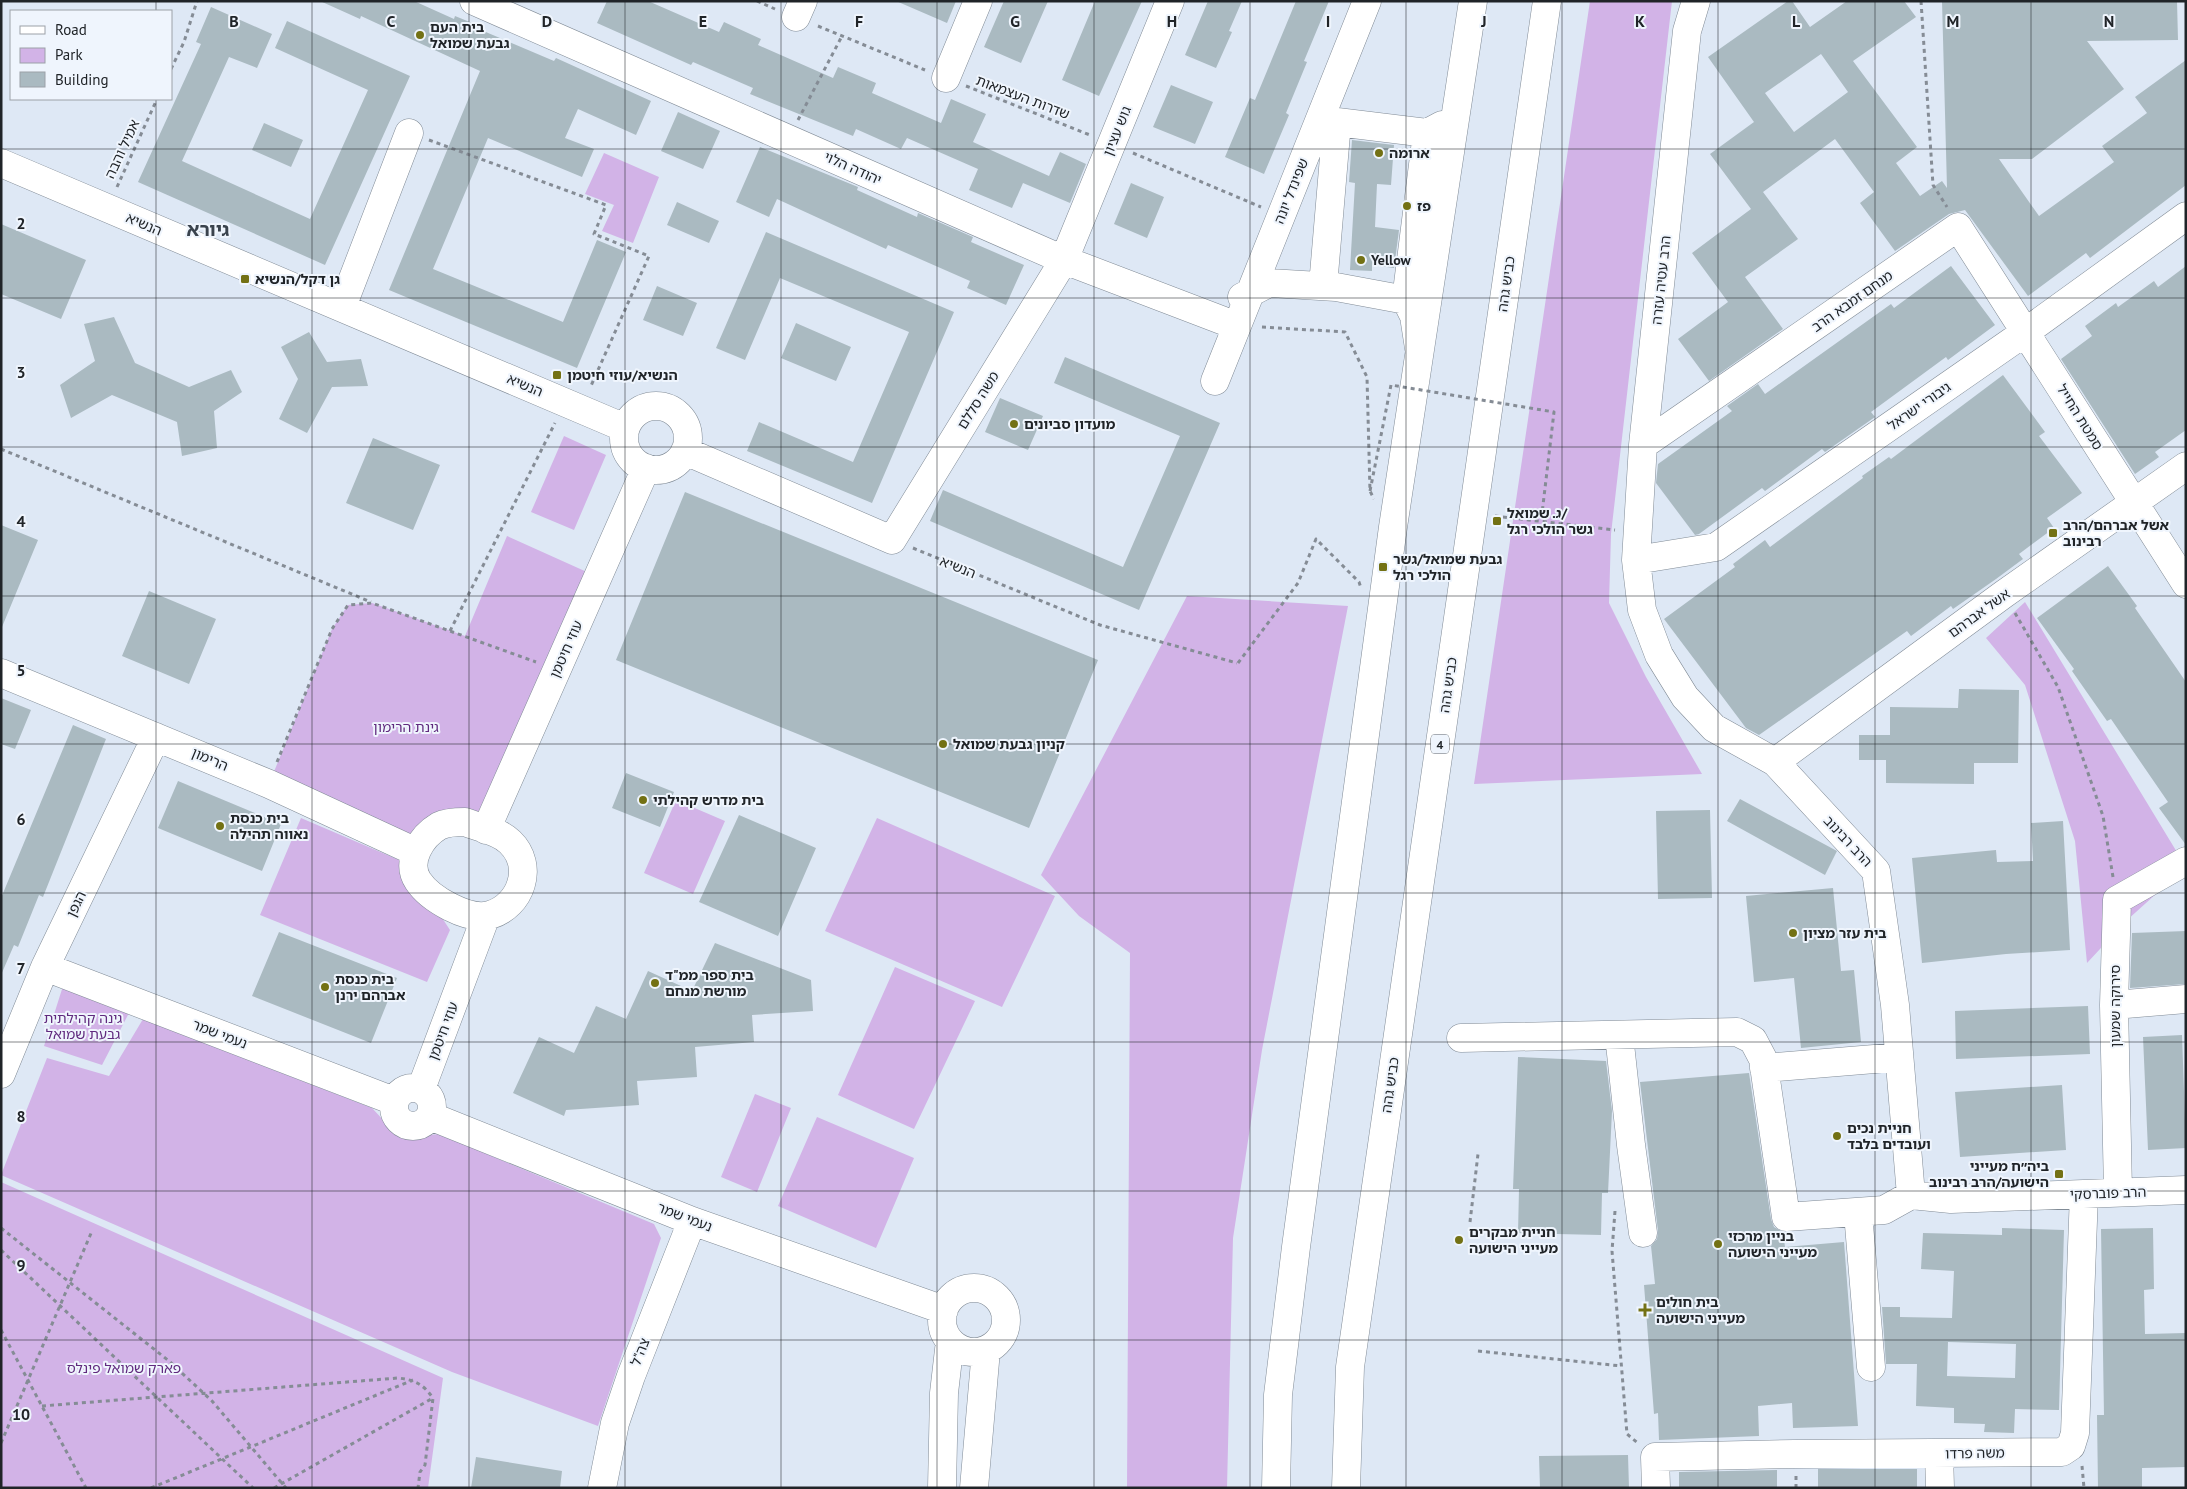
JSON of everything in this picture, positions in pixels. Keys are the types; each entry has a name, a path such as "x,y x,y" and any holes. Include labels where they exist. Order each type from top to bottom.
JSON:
{"main road":[{"name":"יהודה הלוי","path":"474,1 1064,260 1236,326"},
{"path":"946,78 978,1"},
{"name":"גוש עציון","path":"1064,260 1170,1"},
{"name":"שפינדל יונה","path":"1215,381 1368,1"},
{"path":"1276,1488 1278,1395 1294,1257 1392,527 1473,1"},
{"name":"כביש גהה","path":"1346,1488 1350,1368 1547,1"},
{"name":"הרב עטיה עזרה","path":"1636,560 1643,445 1687,31 1696,1"},
{"path":"1323,286 1337,122 1427,133 1455,120"},
{"path":"342,308 409,133"},
{"path":"1419,352 1414,316 1406,300 1427,133"},
{"name":"הנשיא","path":"1,163 626,428"},
{"name":"גיבורי ישראל","path":"1636,560 1716,547 2026,331 2186,216"},
{"path":"1958,227 2026,331"},
{"name":"מנחם זמבא הרב","path":"1643,445 1958,227"},
{"name":"משה סללם","path":"892,540 1064,260"},
{"path":"1211,316 1231,302 1269,283 1323,286 1406,300"},
{"name":"סמטת החייל","path":"2026,331 2186,584"},
{"path":"653,406 664,407 678,415 685,424 688,440 686,451 673,465 658,470 646,468 632,459 626,449 624,438 626,428 632,417 640,410 653,406"},
{"path":"686,451 892,540"},
{"name":"אשל אברהם","path":"1775,762 2004,594 2186,466"},
{"name":"עוזי חיטמן","path":"486,830 646,468"},
{"name":"הרב רבינוב","path":"1636,560 1642,610 1659,655 1685,697 1714,728 1775,762 1876,871 1894,1005 1911,1195"},
{"name":"הרימון","path":"1,672 269,784 416,852"},
{"name":"הגפן","path":"1,1074 45,967 156,737"},
{"path":"465,822 486,830 499,834 510,842 518,853 523,866 523,880 518,893 510,904 499,912 486,916 473,916 460,912 417,880 414,871 416,852 430,833 440,826 465,822"},
{"path":"2117,900 2186,861"},
{"name":"סירוקה שמעון","path":"2117,900 2114,1005 2118,1192"},
{"name":"עוזי חיטמן","path":"421,1089 486,916"},
{"name":"נעמי שמר","path":"45,967 394,1101"},
{"path":"2114,1005 2186,999"},
{"path":"1461,1038 1737,1032 1753,1040 1763,1059 1786,1217 1884,1210 1911,1195"},
{"path":"1619,1035 1643,1233"},
{"path":"1764,1068 1899,1057"},
{"path":"408,1088 421,1089 430,1098 432,1104 430,1116 416,1126 404,1124 395,1114 394,1101 402,1091 408,1088"},
{"name":"נעמי שמר","path":"430,1116 692,1221 944,1310"},
{"name":"הרב פוברסקי","path":"1911,1195 1951,1199 2186,1190"},
{"name":"משה פרדו","path":"1655,1457 2062,1452 2071,1446 2075,1433 2084,1194"},
{"path":"1858,1213 1872,1367"},
{"name":"צה\"ל","path":"602,1488 615,1423 630,1376 692,1221"},
{"path":"942,1488 944,1393 950,1341 943,1326 944,1310 958,1292 971,1288 983,1289 997,1297 1005,1311 1006,1322 1000,1340 982,1352 965,1350 950,1341"},
{"path":"974,1488 986,1350"},
{"path":"1939,1454 1940,1488"},
{"path":"1655,1457 1656,1488"}],"path":[{"path":"172,66 184,42 197,1"},
{"name":"שדרות העצמאות","path":"757,1 799,9 842,36 1112,144 1281,215"},
{"path":"1921,1 1933,185 1958,227"},
{"path":"788,139 842,36"},
{"name":"אמיל והבה","path":"107,208 157,100"},
{"path":"409,133 606,205 594,234 649,256 573,406 450,631"},
{"path":"1236,326 1345,332 1367,377 1370,491 1392,527"},
{"path":"1370,491 1391,385 1554,412 1541,522"},
{"path":"1,449 372,603 557,670"},
{"path":"1473,514 1638,533"},
{"name":"הנשיא","path":"892,540 1100,625 1237,663 1298,582 1316,539 1359,582 1362,591"},
{"path":"2004,594 2058,687 2103,816 2117,900"},
{"path":"269,784 332,629 348,605 372,603"},
{"path":"1470,1222 1478,1154"},
{"path":"1616,1205 1612,1251 1626,1434 1655,1457"},
{"path":"1,1228 169,1361 203,1393 286,1488"},
{"path":"1,1443 92,1231"},
{"path":"1,1250 252,1488"},
{"path":"1,1330 86,1488"},
{"path":"1478,1352 1621,1366"},
{"path":"42,1406 398,1378 414,1380 424,1385 433,1398 425,1465 420,1472 418,1488"},
{"path":"151,1488 414,1380"},
{"path":"274,1488 433,1398"}],"green space":[{"path":"1590,1 1672,1 1611,534 1609,603 1646,677 1702,774 1474,784"},
{"path":"604,153 659,177 633,243 602,231 614,205 585,194"},
{"path":"564,436 606,455 574,530 531,512"},
{"name":"גינת הרימון","path":"507,536 598,577 486,830 451,823 422,843 269,784 332,629 348,605 372,603 465,636"},
{"path":"1187,596 1348,606 1262,1050 1233,1238 1227,1488 1127,1488 1130,953 1079,916 1041,875"},
{"path":"2025,602 2186,867 2126,921 2087,963 2075,841 2025,685 1986,638"},
{"path":"676,800 725,821 693,894 644,873"},
{"path":"301,818 406,863 450,930 427,982 260,915"},
{"path":"877,818 1055,896 1002,1007 825,931"},
{"path":"895,967 975,1001 914,1129 838,1095"},
{"name":"גינה קהילתית גבעת שמואל","path":"63,986 130,1011 102,1065 44,1046"},
{"path":"143,1019 372,1108 400,1138 439,1134 654,1224 661,1238 598,1426 452,1372 1,1175 47,1058 109,1076"},
{"path":"755,1094 791,1108 757,1192 721,1177"},
{"path":"817,1117 914,1158 876,1248 778,1206"},
{"name":"פארק שמואל פינלס","path":"1,1182 443,1378 428,1488 1,1488"}],"building":[{"path":"320,1 414,1 454,19 455,16 482,27 481,30 554,61 556,58 651,101 636,135 578,109 565,138 594,149 582,177 488,138 433,269 563,322 597,240 626,252 577,368 389,290 480,71 361,16 360,19"},
{"path":"607,1 648,1 719,32 724,22 761,39 758,45 833,78 838,67 876,83 872,93 941,123 951,99 986,114 973,142 1049,176 1060,152 1086,164 1070,203 1023,183 1012,208 969,190 978,169 907,138 901,149 856,129 853,136 750,94 753,88 693,62 691,65 597,23"},
{"path":"896,1 956,1 947,23"},
{"path":"1004,1 1048,1 1021,63 984,47"},
{"path":"1095,1 1142,1 1099,96 1062,80"},
{"path":"1208,1 1242,1 1229,31 1232,32 1216,68 1185,55"},
{"path":"1296,1 1329,1 1304,61 1307,62 1286,113 1289,115 1264,174 1225,157 1250,98 1255,100"},
{"path":"1788,1 1792,1 1810,27 1847,1 1904,1 1916,17 1853,61 1917,147 1896,163 1920,196 1942,181 1947,188 1942,1 2177,1 2178,40 2087,41 2124,89 2032,159 1999,159 2039,216 2114,162 2102,146 2147,113 2135,97 2186,60 2186,185 2090,258 2086,253 2028,296 1965,210 1949,214 1895,251 1860,203 1874,192 1835,139 1763,192 1798,239 1745,277 1783,329 1709,381 1678,339 1728,302 1692,253 1751,209 1710,154 1754,122 1708,57","holes":["1821,54 1848,92 1794,132 1765,93"]},
{"path":"211,7 272,34 257,68 229,57 182,161 310,219 368,90 275,48 287,21 410,76 325,265 138,182 201,44 196,42"},
{"path":"1171,85 1213,102 1195,144 1153,127"},
{"path":"678,112 720,131 703,169 661,151"},
{"path":"264,123 303,140 291,167 252,150"},
{"path":"1352,140 1394,145 1391,185 1377,184 1375,227 1399,230 1394,268 1372,265 1372,271 1350,270 1355,183 1349,182"},
{"path":"760,147 858,187 857,190 917,217 918,213 973,237 971,242 1024,265 1006,305 967,288 970,281 888,245 886,249 777,199 769,217 736,202"},
{"path":"1131,183 1164,197 1147,238 1114,224"},
{"path":"677,202 719,221 709,243 667,225"},
{"path":"1,224 86,260 61,319 1,294"},
{"path":"766,232 954,312 872,503 747,451 759,422 853,462 909,332 780,278 745,360 716,348"},
{"path":"1951,266 1995,325 1948,360 1946,357 1871,412 1875,417 1825,452 1822,449 1765,491 1762,488 1695,535 1656,483 1658,464 1732,411 1727,406 1758,384 1765,394 1891,304 1894,308"},
{"path":"2186,266 2186,430 2155,452 2159,457 2135,474 2061,359 2092,336 2085,326 2116,303 2118,307 2154,281 2158,287"},
{"path":"657,286 697,303 683,336 643,320"},
{"path":"114,317 135,363 189,387 231,370 242,392 214,411 217,448 182,456 177,422 112,395 71,418 60,385 95,361 84,324"},
{"path":"796,323 851,347 836,381 781,358"},
{"path":"309,332 327,362 361,359 368,386 332,387 307,433 279,419 298,379 281,347"},
{"path":"1065,357 1220,423 1139,610 930,521 943,490 1123,567 1180,436 1054,383"},
{"path":"2003,375 2045,432 2039,436 2082,493 2047,518 2054,528 2019,554 2023,559 1996,579 1953,609 1951,606 1911,636 1907,631 1759,735 1746,728 1664,619 1735,567 1733,564 1765,540 1770,547 1863,478 1862,476 1889,457 1891,459"},
{"name":"מועדון סביונים","path":"1000,398 1043,416 1028,450 985,432"},
{"path":"373,438 440,465 413,530 346,503"},
{"name":"קניון גבעת שמואל","path":"685,492 1098,660 1029,828 616,660"},
{"path":"1,525 38,540 2,627 1,627"},
{"path":"2108,566 2137,606 2135,608 2186,682 2186,845 2159,808 2168,802 2111,719 2107,721 2072,671 2074,669 2037,618"},
{"path":"149,591 216,619 189,684 122,656"},
{"path":"1959,689 2019,690 2018,763 1974,763 1974,784 1886,783 1886,760 1859,760 1859,735 1890,735 1890,707 1958,708"},
{"path":"1,698 31,710 15,749 1,744"},
{"path":"73,725 106,739 43,897 39,895 18,947 14,945 1,975 1,898"},
{"name":"בית מדרש קהילתי","path":"626,773 674,792 660,827 612,808"},
{"name":"בית כנסת נאווה תהילה","path":"178,781 281,824 262,871 158,828"},
{"path":"1740,799 1837,851 1825,875 1727,821"},
{"path":"1710,810 1712,898 1658,899 1656,811"},
{"path":"739,815 816,848 778,936 699,902"},
{"path":"2063,821 2070,950 2006,954 1922,963 1912,858 1996,850 1997,862 2033,861 2031,823"},
{"name":"בית עזר מציון","path":"1833,888 1841,971 1854,970 1861,1042 1801,1048 1794,978 1754,982 1746,896"},
{"path":"2186,931 2186,984 2130,988 2132,933"},
{"name":"בית כנסת אברהם ירנן","path":"279,932 397,978 371,1043 252,996"},
{"path":"715,943 811,980 813,1011 752,1015 754,1042 695,1047 697,1077 637,1081 639,1105 566,1110 564,1116 513,1093 539,1037 574,1053 596,1006 626,1019 648,971 692,991"},
{"path":"2088,1006 2090,1054 1956,1059 1955,1011"},
{"path":"2182,1035 2186,1148 2148,1150 2143,1037"},
{"path":"1518,1057 1606,1061 1612,1111 1608,1193 1602,1193 1601,1235 1518,1233 1519,1189 1513,1189"},
{"name":"בניין מרכזי מעייני הישועה","path":"1749,1073 1771,1219 1774,1227 1783,1232 1785,1247 1844,1242 1858,1426 1793,1428 1792,1403 1758,1406 1759,1436 1659,1440 1658,1413 1654,1414 1644,1285 1655,1284 1651,1246 1657,1239 1658,1231 1640,1082"},
{"path":"2062,1085 2066,1150 1960,1157 1955,1092"},
{"path":"2002,1228 2064,1230 2059,1410 2015,1409 2014,1433 1984,1432 1985,1424 1954,1423 1954,1408 1916,1406 1917,1364 1886,1364 1882,1307 1900,1307 1900,1317 1952,1318 1954,1271 1921,1269 1923,1233 2002,1235","holes":["1948,1342 2016,1344 2015,1378 1947,1376"]},
{"path":"2153,1228 2154,1289 2144,1290 2145,1334 2186,1333 2186,1467 2142,1468 2142,1488 2098,1488 2097,1415 2104,1415 2101,1229"},
{"path":"1628,1455 1629,1488 1540,1488 1539,1456"},
{"path":"476,1457 562,1471 560,1488 471,1488"},
{"path":"1818,1469 1917,1469 1917,1488 1818,1488"},
{"path":"1777,1470 1777,1488 1679,1488 1679,1472"}],"place":[{"name":"בית העם גבעת שמואל","path":"420,35"},
{"name":"ארומה","path":"1379,153"},
{"name":"פז","path":"1407,206"},
{"name":"Yellow","path":"1361,260"},
{"name":"גן דקל/הנשיא","path":"245,279"},
{"name":"הנשיא/עוזי חיטמן","path":"557,375"},
{"name":"מועדון סביונים","path":"1014,424"},
{"name":"ג. שמואל/ גשר הולכי רגל","path":"1497,521"},
{"name":"אשל אברהם/הרב רבינוב","path":"2053,533"},
{"name":"גבעת שמואל/גשר הולכי רגל","path":"1383,567"},
{"name":"קניון גבעת שמואל","path":"943,744"},
{"name":"בית מדרש קהילתי","path":"643,800"},
{"name":"בית כנסת נאווה תהילה","path":"220,826"},
{"name":"בית עזר מציון","path":"1793,933"},
{"name":"בית ספר ממ\"ד מורשת מנחם","path":"655,983"},
{"name":"בית כנסת אברהם ירנן","path":"325,987"},
{"name":"חניית נכים ועובדים בלבד","path":"1837,1136"},
{"name":"ביה״ח מעייני הישועה/הרב רבינוב","path":"2059,1174"},
{"name":"חניית מבקרים מעייני הישועה","path":"1459,1240"},
{"name":"בניין מרכזי מעייני הישועה","path":"1718,1244"},
{"name":"בית חולים מעייני הישועה","path":"1645,1310"}],"district":[{"name":"גיורא","path":"208,229"}]}
